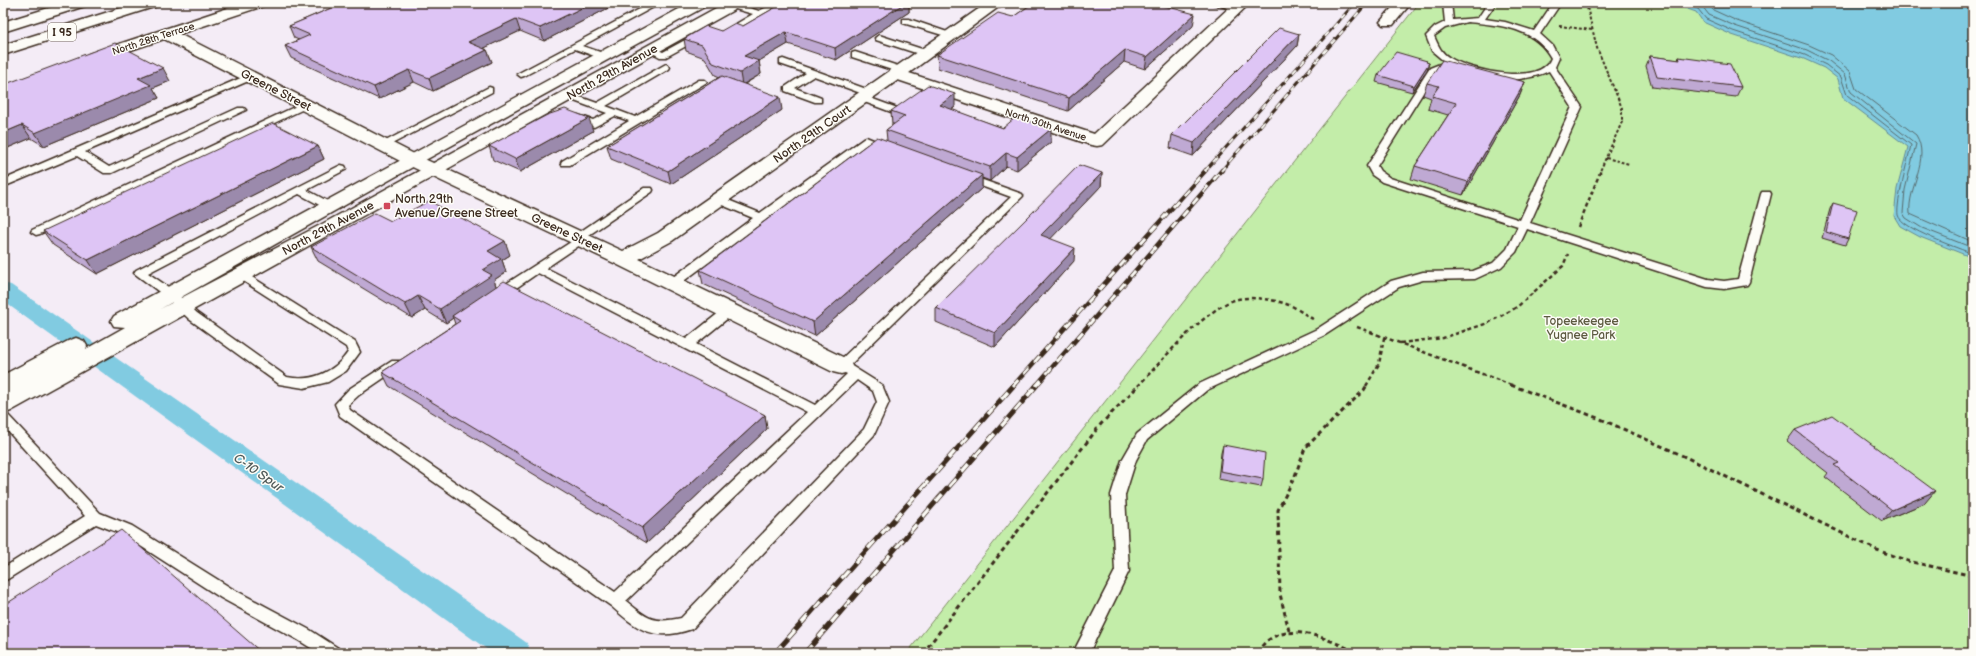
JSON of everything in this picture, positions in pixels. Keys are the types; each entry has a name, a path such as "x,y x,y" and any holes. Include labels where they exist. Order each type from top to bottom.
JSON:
{"main road":[{"path":"3,16 48,3"},
{"path":"3,26 80,3"},
{"name":"I 95","path":"3,50 121,8 152,3"},
{"path":"3,40 121,8 168,3"},
{"name":"North 28th Terrace","path":"81,61 258,3"},
{"name":"North 29th Avenue","path":"3,405 66,360 177,300 329,206 701,3"},
{"name":"North 29th Court","path":"623,259 665,237 997,3"},
{"path":"1388,22 1404,3"},
{"name":"North 29th Avenue","path":"177,300 240,275 434,170 533,122 569,96 651,50 703,29 729,4"},
{"name":"North 30th Avenue","path":"898,72 1097,141 1240,6"},
{"name":"Greene Street","path":"166,34 412,160 580,238 848,370"},
{"name":"North 29th Avenue","path":"3,384 66,360"}],"lane":[{"path":"521,74 657,3"},
{"path":"740,26 781,3"},
{"path":"1215,3 1240,6"},
{"path":"1447,3 1448,22"},
{"path":"1480,21 1492,3"},
{"path":"1535,35 1557,3"},
{"path":"729,4 760,14"},
{"path":"906,20 952,35"},
{"path":"1466,20 1480,21 1499,22 1520,28 1535,35 1551,48 1556,58 1551,68 1538,74 1521,77 1498,76 1472,71 1451,63 1441,57 1430,45 1430,36 1435,29 1448,22 1466,20"},
{"path":"879,38 926,53"},
{"path":"575,46 603,56"},
{"path":"855,55 898,72"},
{"path":"783,62 813,73 897,111"},
{"path":"1451,63 1433,70 1372,166 1376,173 1386,180 1524,223 1707,283 1724,285 1744,282 1766,194"},
{"path":"598,107 666,67"},
{"path":"1081,653 1122,571 1118,495 1130,460 1142,437 1203,387 1328,327 1395,284 1423,276 1475,275 1497,266 1512,250 1577,107 1570,94 1551,68"},
{"path":"813,73 788,89 818,100"},
{"path":"3,184 250,77"},
{"path":"566,164 702,82"},
{"path":"383,145 489,90"},
{"path":"569,96 636,121"},
{"path":"36,232 305,105"},
{"path":"78,152 108,170 241,110"},
{"path":"566,116 572,116 594,124 614,113"},
{"path":"673,283 866,140 895,150"},
{"path":"240,275 351,344 354,352 341,370 311,383 294,384 283,381 193,316 177,300 140,273 341,168"},
{"path":"616,601 816,411 848,370 1018,196 953,172"},
{"path":"299,190 329,206"},
{"path":"492,299 538,269 648,190"},
{"path":"719,200 762,218"},
{"path":"538,269 816,411"},
{"path":"687,345 729,311"},
{"path":"406,356 354,392 341,404 344,413 616,601 639,621 663,629 686,624 869,432 883,402 878,388 848,370"},
{"path":"3,418 95,517 127,530 226,593 304,635 332,653"},
{"path":"6,570 95,517"}],"path":[{"path":"1398,343 1443,338 1488,323 1517,307 1563,266 1588,199 1622,122 1622,108 1597,48 1586,3"},
{"path":"1542,25 1592,30"},
{"path":"1606,158 1630,164"},
{"path":"923,653 1101,424 1198,325 1223,305 1238,299 1255,298 1289,305 1328,327"},
{"path":"1340,319 1384,338 1603,420 1677,453 1877,550 1908,561 1973,576"},
{"path":"1289,631 1280,594 1278,510 1295,476 1305,448 1345,406 1364,390 1379,364 1384,338"},
{"path":"1257,653 1260,647 1270,639 1289,631 1326,639 1358,653"}],"green space":[{"name":"Topeekeegee Yugnee Park","path":"1419,3 1973,3 1973,653 907,653"}],"water":[{"path":"1658,3 1973,3 1973,258 1920,237 1900,226 1894,216 1897,189 1908,147 1843,98 1838,79 1824,68 1804,59 1732,35 1703,22 1696,12 1679,6"}],"building":[{"path":"343,3 592,3 540,28 516,19 468,42 487,50 429,78 409,70 374,87 285,46 310,35 289,26"},
{"path":"783,3 905,3 835,48 786,32 744,56 759,61 740,73 713,63 702,45 684,39 706,26 721,31 735,23 743,26"},
{"path":"1033,3 1158,3 1157,4 1195,14 1147,57 1125,50 1069,98 937,55 998,13 1013,17"},
{"path":"1279,28 1299,34 1194,143 1172,135"},
{"path":"115,43 163,68 138,78 151,85 35,133 22,125 3,133 3,85"},
{"path":"1396,52 1427,61 1426,62 1429,63 1414,86 1378,75"},
{"path":"1650,56 1680,60 1679,57 1730,64 1741,87 1657,77"},
{"path":"1442,60 1525,82 1468,182 1415,166 1456,103 1432,96 1439,86 1427,83"},
{"path":"722,76 780,97 668,171 607,146"},
{"path":"928,85 955,94 940,105 1003,128 1016,117 1051,129 1017,157 1006,153 990,167 886,130 905,116 891,111"},
{"path":"565,109 589,118 515,159 489,146 547,115"},
{"path":"273,123 318,146 88,260 43,231"},
{"path":"877,137 982,175 813,322 700,270"},
{"path":"1079,165 1102,173 1041,235 1075,248 995,333 936,308 1028,217"},
{"path":"429,201 505,241 488,251 501,259 483,270 492,275 440,309 418,296 405,304 311,247 375,213 391,221"},
{"path":"1833,203 1857,210 1848,239 1826,232"},
{"path":"504,281 765,415 642,528 382,372 460,321 452,316"},
{"path":"1832,415 1935,491 1892,510 1834,465 1839,463 1795,430"},
{"path":"1223,445 1265,453 1263,479 1220,471"},
{"path":"121,530 262,653 3,653 3,606"},
{"path":"301,648 307,653 294,653"}],"waterway":[{"name":"C-10 Spur","path":"3,290 516,653"}],"railway":[{"path":"1205,171 1355,3"},
{"path":"1221,171 1367,3"},
{"path":"1013,386 1206,170"},
{"path":"1036,386 1222,170"},
{"path":"775,653 1014,385"},
{"path":"805,653 1037,385"}],"place":[{"name":"North 29th Avenue/Greene Street","path":"387,206"}]}
